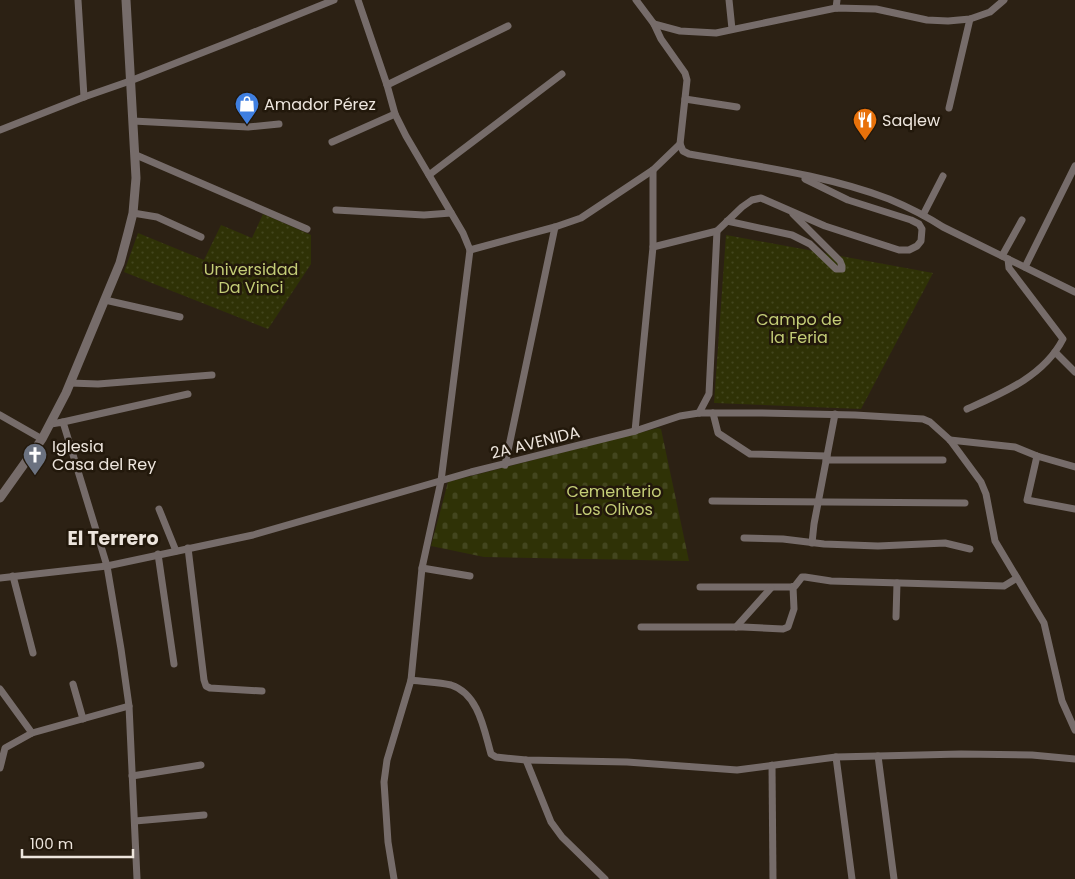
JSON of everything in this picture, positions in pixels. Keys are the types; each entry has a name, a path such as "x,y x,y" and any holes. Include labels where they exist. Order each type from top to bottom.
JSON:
{"street":[{"path":"78,0 84,97"},
{"path":"0,498 51,424 120,263 133,213 136,154 126,0"},
{"path":"0,130 334,0"},
{"path":"358,0 396,114 406,136 463,233 470,250 441,481 422,568 411,680 387,760 384,782 388,842 394,879"},
{"path":"636,0 654,24 661,39 685,73 687,80 680,144 682,151 689,154 842,184 889,199 1075,292"},
{"path":"729,0 732,29"},
{"path":"654,24 680,30 716,33 836,4 876,9 927,20 948,21 970,19 990,12 1004,0"},
{"path":"948,108 970,19"},
{"path":"387,85 508,26"},
{"path":"429,175 562,74"},
{"path":"685,99 737,106"},
{"path":"332,142 396,114"},
{"path":"133,121 248,127 279,124"},
{"path":"470,250 581,218 653,170 680,144"},
{"path":"136,154 307,229"},
{"path":"1025,267 1075,166"},
{"path":"635,430 653,247 653,170"},
{"path":"653,247 717,231 742,207 752,200 761,198 825,226 899,250 909,250 917,246 921,241 923,234 919,224 848,200 794,174"},
{"path":"922,215 943,176"},
{"path":"336,210 424,215 451,213"},
{"path":"728,221 792,235 810,244 836,269 842,269 840,261 789,210"},
{"path":"133,213 157,217 201,237"},
{"path":"967,409 1012,389 1033,373 1055,352 1062,341 1063,337 1009,268 1005,258 1022,220"},
{"path":"505,465 555,227"},
{"path":"700,413 709,394 717,231"},
{"path":"105,300 180,317"},
{"path":"1055,352 1075,372"},
{"path":"70,383 98,384 212,375"},
{"path":"51,424 188,394"},
{"name":"2A AVENIDA","path":"0,578 106,566 253,535 441,481 635,430 680,416 700,413 835,414 923,419 930,422 950,440 981,482 986,494 995,541 1044,623 1062,701 1075,730"},
{"path":"712,413 718,433 750,454 827,458 943,460"},
{"path":"812,542 835,414"},
{"path":"0,415 42,439"},
{"path":"63,422 106,566 129,706 137,879"},
{"path":"950,440 1015,447 1075,468"},
{"path":"1037,456 1027,500 1075,509"},
{"path":"712,501 965,503"},
{"path":"160,509 176,551"},
{"path":"744,538 878,546 944,543 970,548"},
{"path":"188,548 206,686 210,688 262,691"},
{"path":"158,554 174,664"},
{"path":"422,568 470,576"},
{"path":"14,576 33,652"},
{"path":"641,626 788,627 794,609 793,587 802,577 831,581 1004,586 1017,578"},
{"path":"896,617 897,583"},
{"path":"700,587 793,587"},
{"path":"736,627 771,588"},
{"path":"411,680 451,686 471,699 479,712 491,754 496,757 526,760 627,762 737,770 836,758 878,756 970,754 1032,755 1075,759"},
{"path":"73,684 83,719"},
{"path":"0,689 32,733"},
{"path":"0,768 3,747 32,733 129,706"},
{"path":"878,756 894,879"},
{"path":"836,758 852,879"},
{"path":"526,760 551,822 562,838 605,879"},
{"path":"772,765 773,879"},
{"path":"132,776 201,766"},
{"path":"135,821 204,815"}],"green space":[{"name":"Universidad Da Vinci","path":"263,214 311,235 311,264 268,329 124,272 138,233 204,260 221,225 252,238"},
{"name":"Campo de la Feria","path":"726,235 933,273 861,409 714,403"},
{"name":"Cementerio Los Olivos","path":"658,428 661,429 689,561 484,557 431,546 448,482"}],"place":[{"name":"Amador Pérez","path":"247,125"},
{"name":"Saqlew","path":"865,141"},
{"name":"Iglesia Casa del Rey","path":"35,476"}],"district":[{"name":"El Terrero","path":"113,538"}]}
